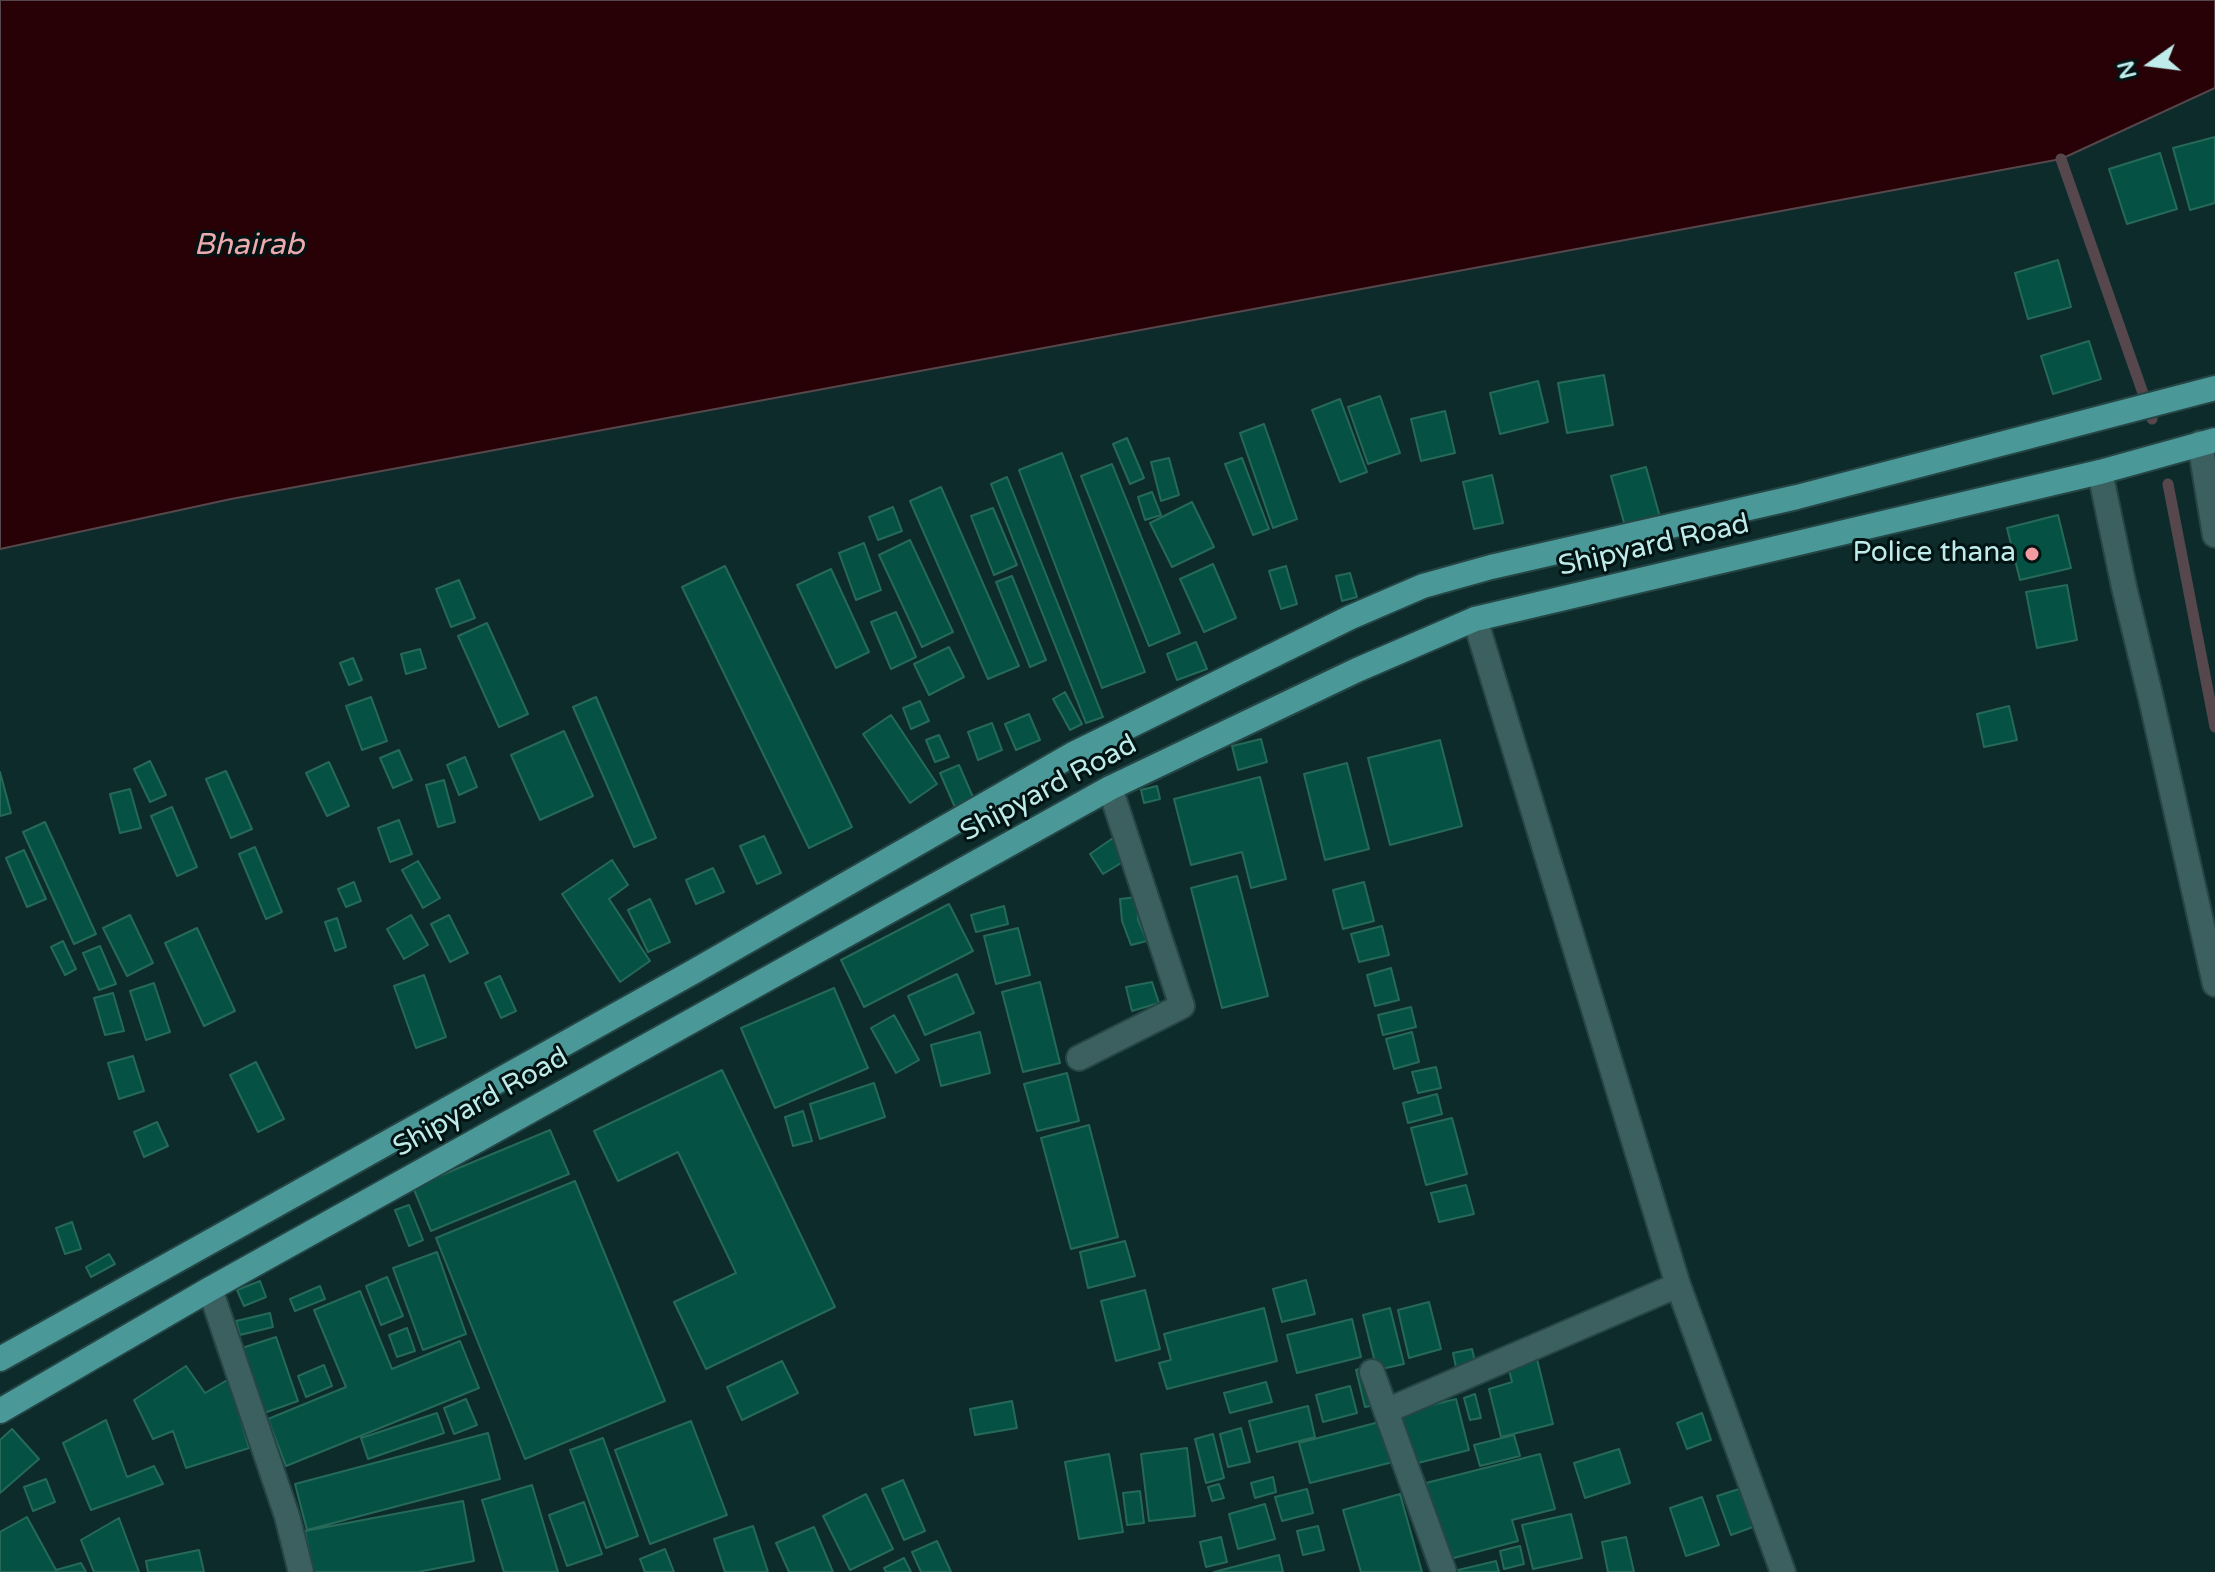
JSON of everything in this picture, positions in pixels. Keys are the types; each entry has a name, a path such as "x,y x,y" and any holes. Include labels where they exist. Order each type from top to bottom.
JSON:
{"main road":[{"path":"0,1359 680,980 1075,753 1351,617 1423,586 1491,567 1797,497 2215,388"},
{"name":"Shipyard Road","path":"0,1411 210,1289 1110,788 1357,670 1475,619 2100,472 2208,442"}],"street":[{"path":"2208,442 2215,535"},
{"path":"2100,472 2215,984"},
{"path":"1475,619 1678,1285 1783,1572"},
{"path":"1079,1058 1182,1006 1110,788"},
{"path":"1386,1411 1678,1285"},
{"path":"210,1289 287,1516 301,1572"},
{"path":"1372,1372 1444,1572"}],"water":[{"name":"Bhairab","path":"0,0 2215,0 2215,88 2061,159 231,499 0,549"}],"building":[{"path":"2215,137 2215,203 2190,210 2173,148"},
{"path":"2160,153 2177,209 2127,224 2109,169"},
{"path":"2058,260 2071,307 2028,319 2015,273"},
{"path":"2089,341 2101,379 2053,394 2041,356"},
{"path":"1604,375 1613,425 1567,433 1558,383"},
{"path":"1538,381 1548,422 1500,434 1490,393"},
{"path":"1380,396 1400,453 1368,464 1348,407"},
{"path":"1340,399 1367,472 1340,482 1312,410"},
{"path":"1445,411 1455,453 1421,461 1411,419"},
{"path":"1264,424 1297,519 1273,528 1240,433"},
{"path":"1127,438 1144,478 1130,484 1113,444"},
{"path":"1062,453 1145,672 1102,688 1019,470"},
{"path":"1169,458 1179,495 1161,501 1151,462"},
{"path":"1242,458 1269,529 1253,535 1225,464"},
{"path":"1112,464 1180,633 1149,646 1081,476"},
{"path":"1646,467 1663,528 1628,537 1611,476"},
{"path":"1492,475 1503,523 1474,529 1463,482"},
{"path":"1007,477 1103,717 1086,723 991,484"},
{"path":"941,487 1019,666 988,679 910,501"},
{"path":"1152,492 1161,515 1145,520 1138,497"},
{"path":"1192,502 1214,547 1172,567 1150,523"},
{"path":"893,507 902,531 878,540 869,517"},
{"path":"993,508 1017,565 994,575 971,516"},
{"path":"2058,515 2071,568 2020,580 2007,528"},
{"path":"910,540 953,632 922,647 879,555"},
{"path":"864,543 881,590 856,600 839,553"},
{"path":"1213,564 1236,618 1204,632 1180,579"},
{"path":"725,566 852,827 809,848 682,587"},
{"path":"1286,566 1297,604 1281,609 1269,571"},
{"path":"831,569 869,652 836,668 797,585"},
{"path":"1350,573 1357,597 1342,601 1336,576"},
{"path":"1012,576 1046,660 1030,667 996,582"},
{"path":"459,580 475,618 451,627 436,589"},
{"path":"2067,585 2077,640 2037,648 2026,592"},
{"path":"896,612 916,657 891,669 871,622"},
{"path":"487,623 528,714 499,727 458,636"},
{"path":"1196,642 1207,669 1177,680 1167,654"},
{"path":"949,647 964,677 929,695 914,664"},
{"path":"420,649 426,668 406,674 401,654"},
{"path":"353,658 362,680 349,685 340,663"},
{"path":"1065,692 1082,724 1070,730 1053,699"},
{"path":"371,697 387,741 362,750 346,706"},
{"path":"596,697 656,838 634,847 573,707"},
{"path":"920,701 929,721 911,729 903,708"},
{"path":"2009,706 2017,740 1984,747 1977,714"},
{"path":"1029,714 1040,740 1016,750 1005,724"},
{"path":"891,715 937,784 910,803 863,734"},
{"path":"992,723 1002,750 978,760 968,732"},
{"path":"564,731 593,796 540,820 511,755"},
{"path":"939,735 949,757 935,762 926,740"},
{"path":"1261,739 1267,762 1238,770 1232,746"},
{"path":"1440,740 1462,826 1390,845 1368,758"},
{"path":"399,750 412,780 393,788 380,758"},
{"path":"465,757 477,787 459,795 447,765"},
{"path":"150,761 166,795 150,802 134,769"},
{"path":"329,762 349,806 327,816 306,773"},
{"path":"1347,763 1369,849 1325,860 1304,774"},
{"path":"959,765 976,804 957,812 940,773"},
{"path":"226,771 252,829 231,838 206,779"},
{"path":"0,772 11,813 0,816"},
{"path":"1260,777 1286,879 1251,888 1242,852 1191,865 1174,799"},
{"path":"444,780 455,822 438,827 426,785"},
{"path":"1157,786 1160,799 1144,803 1141,790"},
{"path":"130,789 141,828 120,833 110,794"},
{"path":"172,807 197,867 177,876 151,816"},
{"path":"399,820 412,854 390,862 378,828"},
{"path":"45,822 96,934 74,944 23,832"},
{"path":"764,836 781,873 757,884 740,846"},
{"path":"1113,838 1126,860 1103,874 1090,854"},
{"path":"255,847 282,912 266,919 239,854"},
{"path":"24,850 46,899 27,907 6,858"},
{"path":"612,860 628,885 609,899 650,961 620,982 562,894"},
{"path":"418,861 440,898 423,908 402,870"},
{"path":"713,868 724,892 696,904 686,880"},
{"path":"1237,876 1268,996 1222,1008 1191,888"},
{"path":"354,882 361,901 346,907 338,889"},
{"path":"1364,882 1374,921 1343,929 1333,890"},
{"path":"1137,897 1138,920 1147,941 1131,945 1122,921 1120,899"},
{"path":"650,899 670,942 648,952 628,910"},
{"path":"949,904 973,951 864,1007 841,960"},
{"path":"1004,906 1008,924 976,932 971,915"},
{"path":"130,915 153,963 127,976 103,928"},
{"path":"411,915 428,945 404,959 387,929"},
{"path":"449,915 468,953 450,962 431,924"},
{"path":"337,918 346,947 335,951 325,922"},
{"path":"1382,926 1389,955 1359,962 1351,934"},
{"path":"197,928 235,1011 204,1026 165,943"},
{"path":"1018,928 1030,975 996,984 984,936"},
{"path":"63,941 76,969 65,975 51,947"},
{"path":"100,946 116,984 99,990 83,953"},
{"path":"1391,968 1399,1000 1375,1006 1367,975"},
{"path":"957,974 974,1013 925,1035 908,996"},
{"path":"424,975 446,1037 416,1048 394,986"},
{"path":"500,976 516,1011 501,1018 485,983"},
{"path":"1040,982 1060,1063 1023,1072 1002,992"},
{"path":"1152,982 1159,1003 1132,1011 1126,987"},
{"path":"154,983 170,1032 146,1040 130,991"},
{"path":"834,988 868,1068 775,1108 741,1028"},
{"path":"113,993 124,1031 105,1035 94,998"},
{"path":"1411,1007 1416,1027 1383,1035 1378,1015"},
{"path":"894,1015 919,1060 896,1073 871,1028"},
{"path":"980,1032 990,1073 941,1086 931,1045"},
{"path":"1412,1032 1419,1062 1394,1069 1386,1039"},
{"path":"133,1056 144,1091 119,1099 108,1063"},
{"path":"256,1062 284,1119 258,1132 230,1075"},
{"path":"1436,1067 1441,1088 1418,1093 1412,1072"},
{"path":"722,1070 835,1307 706,1369 674,1302 736,1273 678,1152 618,1181 594,1131"},
{"path":"1067,1073 1079,1121 1037,1131 1024,1084"},
{"path":"874,1083 885,1117 820,1139 810,1104"},
{"path":"1437,1094 1442,1114 1408,1123 1403,1103"},
{"path":"803,1111 812,1141 793,1146 785,1117"},
{"path":"1452,1118 1467,1174 1426,1185 1411,1128"},
{"path":"157,1122 168,1146 144,1157 134,1132"},
{"path":"1089,1125 1118,1237 1071,1249 1041,1138"},
{"path":"550,1130 569,1174 431,1231 413,1187"},
{"path":"575,1181 665,1401 525,1459 436,1238"},
{"path":"1466,1185 1474,1214 1439,1222 1431,1193"},
{"path":"409,1205 423,1240 409,1246 395,1210"},
{"path":"72,1222 81,1249 65,1254 56,1228"},
{"path":"1125,1241 1135,1276 1088,1288 1080,1252"},
{"path":"437,1252 466,1334 423,1350 393,1268"},
{"path":"109,1254 115,1264 91,1277 86,1267"},
{"path":"387,1277 403,1316 381,1325 366,1286"},
{"path":"1306,1280 1315,1314 1282,1322 1273,1289"},
{"path":"260,1281 266,1297 244,1306 237,1290"},
{"path":"320,1286 325,1299 295,1311 290,1299"},
{"path":"1145,1290 1160,1349 1116,1361 1101,1301"},
{"path":"360,1291 392,1369 460,1341 479,1388 286,1466 268,1419 346,1387 314,1310"},
{"path":"1429,1302 1441,1349 1409,1358 1398,1310"},
{"path":"1264,1308 1277,1361 1167,1389 1159,1363 1171,1360 1164,1334"},
{"path":"1390,1308 1404,1364 1377,1370 1363,1315"},
{"path":"270,1313 273,1327 240,1335 236,1321"},
{"path":"1352,1319 1361,1357 1297,1373 1287,1335"},
{"path":"407,1328 415,1351 397,1357 389,1335"},
{"path":"276,1337 298,1401 264,1413 242,1348"},
{"path":"1472,1349 1475,1361 1456,1367 1453,1353"},
{"path":"1536,1355 1553,1424 1501,1437 1489,1389 1512,1382 1507,1362"},
{"path":"782,1361 798,1393 742,1420 727,1387"},
{"path":"324,1365 332,1386 306,1397 298,1376"},
{"path":"186,1366 205,1393 229,1379 249,1448 186,1468 173,1431 153,1439 134,1400"},
{"path":"1365,1367 1375,1405 1365,1407 1356,1370"},
{"path":"1266,1382 1272,1402 1230,1413 1224,1393"},
{"path":"1350,1386 1357,1413 1323,1422 1316,1395"},
{"path":"1475,1394 1481,1418 1470,1420 1464,1398"},
{"path":"466,1399 477,1425 454,1434 444,1408"},
{"path":"1456,1399 1469,1450 1414,1464 1400,1413"},
{"path":"1012,1401 1017,1428 975,1435 970,1409"},
{"path":"1308,1406 1315,1437 1257,1452 1249,1421"},
{"path":"437,1413 444,1433 368,1459 361,1438"},
{"path":"1702,1413 1711,1440 1687,1449 1677,1423"},
{"path":"106,1420 127,1477 154,1466 163,1484 91,1510 63,1443"},
{"path":"691,1421 727,1515 650,1544 615,1450"},
{"path":"1383,1421 1393,1462 1310,1483 1299,1443"},
{"path":"1241,1428 1250,1462 1228,1467 1220,1434"},
{"path":"12,1429 39,1459 0,1493 0,1440"},
{"path":"488,1433 500,1479 307,1530 295,1484"},
{"path":"1213,1434 1224,1478 1206,1483 1195,1439"},
{"path":"1514,1435 1520,1456 1480,1466 1474,1445"},
{"path":"603,1438 638,1536 606,1548 570,1450"},
{"path":"1187,1448 1195,1516 1149,1521 1141,1454"},
{"path":"1619,1449 1630,1483 1585,1498 1574,1463"},
{"path":"1109,1454 1123,1532 1079,1539 1065,1462"},
{"path":"1540,1454 1555,1509 1512,1520 1518,1541 1446,1560 1426,1483"},
{"path":"1273,1477 1276,1492 1255,1498 1251,1483"},
{"path":"46,1479 55,1502 33,1511 24,1487"},
{"path":"903,1480 925,1531 904,1540 882,1489"},
{"path":"1219,1484 1224,1498 1212,1501 1208,1487"},
{"path":"532,1485 558,1572 504,1572 482,1500"},
{"path":"1307,1489 1313,1513 1282,1521 1275,1497"},
{"path":"1739,1489 1753,1527 1731,1535 1717,1496"},
{"path":"1140,1491 1144,1523 1127,1525 1123,1493"},
{"path":"866,1494 893,1549 850,1570 823,1516"},
{"path":"1400,1494 1422,1572 1361,1572 1343,1510"},
{"path":"1702,1497 1719,1545 1686,1556 1670,1508"},
{"path":"463,1501 474,1561 418,1572 313,1572 305,1531"},
{"path":"584,1502 602,1554 567,1566 549,1515"},
{"path":"1265,1504 1275,1539 1238,1549 1229,1514"},
{"path":"1571,1514 1582,1558 1533,1569 1522,1525"},
{"path":"27,1517 56,1570 81,1563 86,1572 0,1572 0,1532"},
{"path":"119,1518 139,1572 94,1572 81,1540"},
{"path":"753,1526 768,1572 725,1572 714,1539"},
{"path":"1318,1526 1324,1550 1303,1555 1297,1531"},
{"path":"814,1527 833,1572 789,1572 776,1543"},
{"path":"1221,1537 1227,1562 1206,1567 1200,1542"},
{"path":"1626,1537 1634,1572 1608,1572 1602,1542"},
{"path":"937,1541 951,1572 921,1572 912,1552"},
{"path":"1520,1546 1524,1564 1504,1569 1500,1551"},
{"path":"665,1549 674,1572 645,1572 640,1559"},
{"path":"199,1550 204,1572 148,1572 146,1561"},
{"path":"1279,1555 1283,1572 1214,1572"},
{"path":"904,1558 911,1572 886,1572 884,1568"},
{"path":"1496,1561 1499,1572 1454,1571"}],"waterway":[{"path":"2061,159 2152,419"},
{"path":"2168,484 2215,727"}],"place":[{"name":"Police thana","path":"2032,554"}]}
